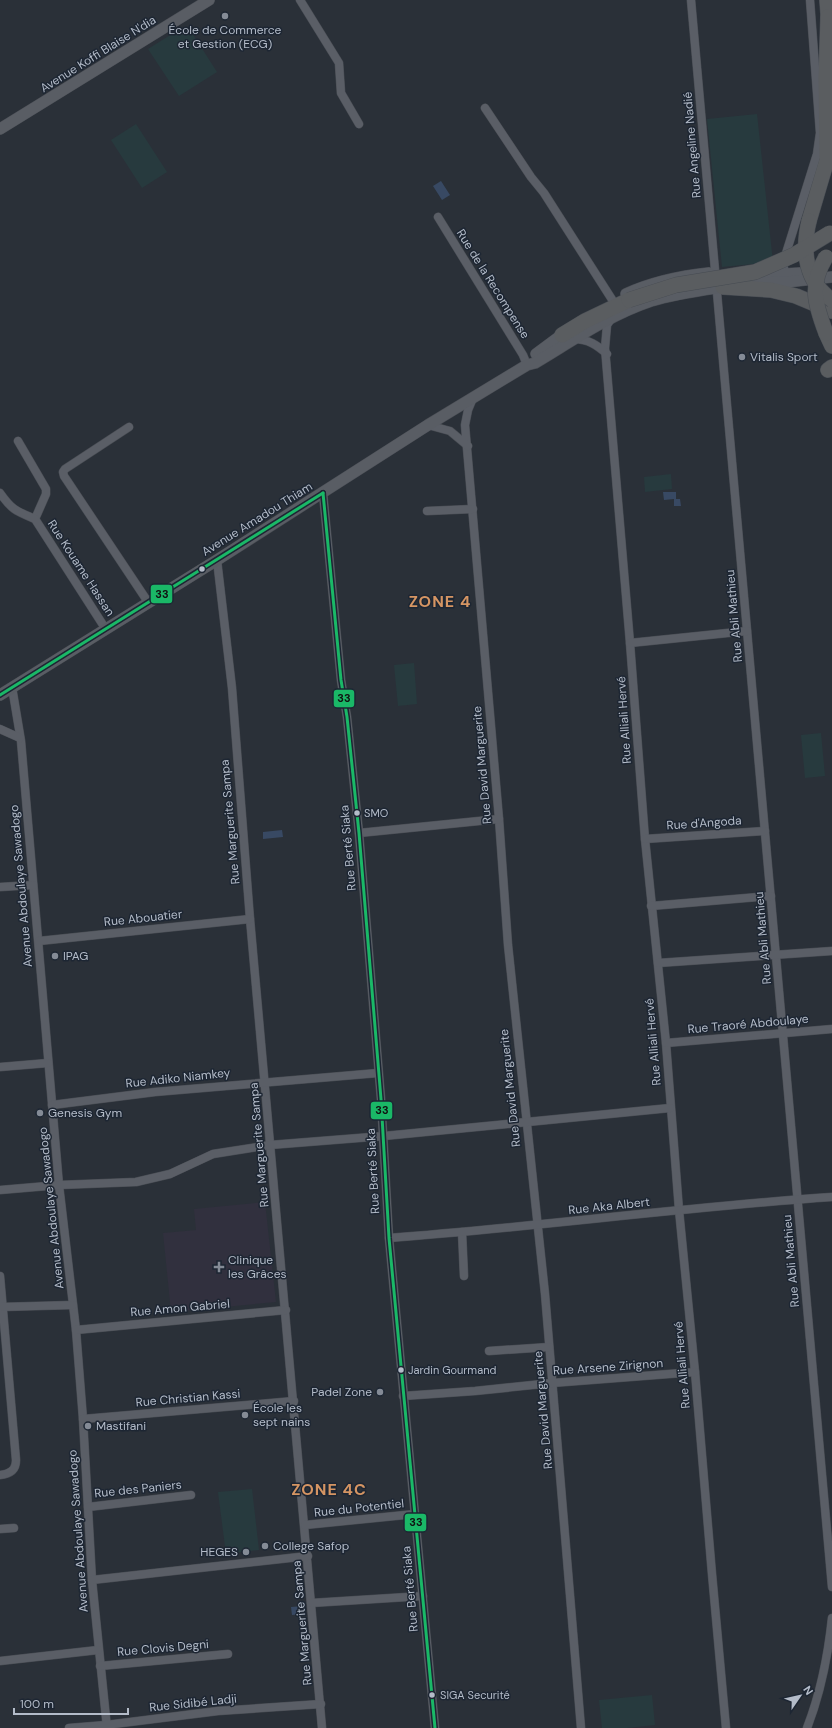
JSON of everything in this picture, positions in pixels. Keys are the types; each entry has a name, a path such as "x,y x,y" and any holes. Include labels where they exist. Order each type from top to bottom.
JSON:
{"highway":[{"path":"827,0 832,55"},
{"path":"828,17 826,79 827,160 809,221 805,243 806,256 813,278 818,287 832,300"},
{"path":"568,337 585,321 629,300 676,285 756,272 794,255 832,232"},
{"path":"832,249 820,267 815,284 816,308 832,346"},
{"path":"720,287 771,290 796,296 832,312"}],"main road":[{"name":"Avenue Koffi Blaise N'dia","path":"0,129 209,0"},
{"name":"Avenue Amadou Thiam","path":"0,694 217,560 428,425 527,365 532,357 568,337 650,302 685,292 832,270"},
{"name":"Avenue Amadou Thiam","path":"568,337 587,316 613,301 648,286 690,275 716,272 785,278 832,278"}],"street":[{"path":"300,0 339,63 341,93 359,124"},
{"name":"Rue Angeline Nadié","path":"691,0 716,272 720,287"},
{"path":"785,278 782,263 817,154 820,133 810,0"},
{"path":"485,108 544,194 613,301"},
{"name":"Rue de la Recompense","path":"438,217 523,355 527,365"},
{"name":"Rue Abli Mathieu","path":"720,287 747,631 784,1033 832,1587"},
{"name":"Rue Alliali Hervé","path":"612,318 607,325 605,348 607,354 645,839 666,1043 670,1108 726,1728"},
{"path":"568,337 588,341 596,345 607,354"},
{"name":"Rue David Marguerite","path":"473,398 468,410 465,424 499,819 508,945 545,1294 581,1728"},
{"path":"428,425 450,431 468,446"},
{"path":"129,427 65,469 63,472 64,476 148,602"},
{"path":"18,440 46,489 46,494 35,519"},
{"name":"Rue Kouame Hassan","path":"0,493 15,511 35,519 105,628"},
{"name":"Rue Berté Siaka","path":"323,493 341,680 347,717 359,833 384,1136 389,1238 435,1728"},
{"path":"427,511 473,509"},
{"name":"Rue Marguerite Sampa","path":"217,560 232,688 250,919 308,1556 322,1728"},
{"path":"630,643 747,631"},
{"name":"Avenue Abdoulaye Sawadogo","path":"12,687 20,738 39,941 59,1185 76,1330 83,1419 92,1580 107,1727"},
{"path":"0,729 20,738"},
{"path":"359,833 499,819"},
{"name":"Rue d'Angoda","path":"645,839 765,831"},
{"path":"0,887 33,885"},
{"path":"651,906 771,896"},
{"name":"Rue Abouatier","path":"39,941 250,919"},
{"path":"658,963 832,950"},
{"name":"Rue Traoré Abdoulaye","path":"666,1043 832,1029"},
{"path":"0,1067 48,1063"},
{"name":"Rue Adiko Niamkey","path":"52,1104 155,1092 378,1073"},
{"path":"0,1190 59,1185 136,1182 170,1174 213,1154 270,1145 384,1136 670,1108"},
{"name":"Rue Aka Albert","path":"389,1238 537,1226 679,1210 832,1197"},
{"path":"462,1232 464,1276"},
{"path":"0,1276 16,1460 16,1466 12,1472 0,1475"},
{"path":"2,1307 73,1305"},
{"name":"Rue Amon Gabriel","path":"76,1330 286,1310"},
{"path":"489,1351 549,1347"},
{"name":"Rue Arsene Zirignon","path":"403,1396 695,1372"},
{"name":"Rue Christian Kassi","path":"83,1419 294,1401"},
{"name":"Rue des Paniers","path":"88,1506 191,1495"},
{"name":"Rue du Potentiel","path":"305,1525 415,1514"},
{"path":"0,1529 14,1528"},
{"path":"92,1580 308,1556"},
{"path":"311,1603 423,1596"},
{"path":"807,1728 819,1698 830,1646 832,1618"},
{"path":"0,1660 98,1650"},
{"name":"Rue Clovis Degni","path":"100,1666 228,1654"},
{"name":"Rue Sidibé Ladji","path":"69,1728 107,1727 218,1711 321,1704"}],"shaded area":[{"name":"Clinique les Grâces","path":"265,1202 276,1302 171,1312 163,1233 196,1230 194,1209"}],"green space":[{"path":"180,29 185,29 192,33 217,72 179,96 148,49"},
{"path":"757,114 773,262 722,267 707,119"},
{"path":"136,124 167,172 142,188 111,140"},
{"path":"671,474 672,489 645,492 644,477"},
{"path":"414,663 417,704 398,706 394,665"},
{"path":"821,733 825,776 805,778 801,735"},
{"path":"252,1489 259,1550 226,1554 218,1492"},
{"path":"652,1695 655,1725 627,1728 602,1728 599,1700"}],"water":[{"path":"441,181 450,195 442,200 433,186"},
{"path":"663,492 676,492 676,499 680,499 681,506 674,506 674,499 664,500"},
{"path":"282,830 283,837 263,839 263,832"},
{"path":"304,1606 305,1614 292,1615 291,1607"}],"transit line":[{"name":"33","path":"323,493 341,680 347,717 359,833 381,1099 389,1238 435,1728"},
{"name":"33","path":"0,695 323,493"}],"place":[{"name":"École de Commerce et Gestion (ECG)","path":"225,16"},
{"name":"Vitalis Sport","path":"742,357"},
{"name":"SMO","path":"357,813"},
{"name":"IPAG","path":"55,956"},
{"name":"Genesis Gym","path":"40,1113"},
{"name":"Clinique les Grâces","path":"219,1267"},
{"name":"Jardin Gourmand","path":"401,1370"},
{"name":"Padel Zone","path":"380,1392"},
{"name":"École les sept nains","path":"245,1415"},
{"name":"Mastifani","path":"88,1426"},
{"name":"College Safop","path":"265,1546"},
{"name":"HEGES","path":"246,1552"},
{"name":"SIGA Securité","path":"432,1695"}],"district":[{"name":"ZONE 4","path":"440,601"},
{"name":"ZONE 4C","path":"329,1489"}]}
